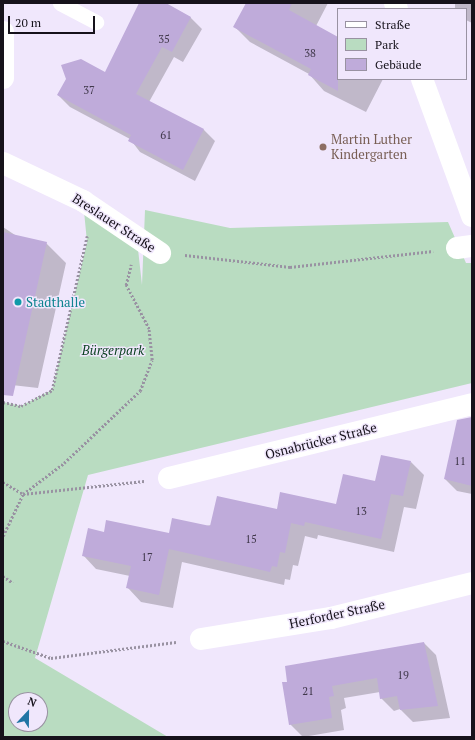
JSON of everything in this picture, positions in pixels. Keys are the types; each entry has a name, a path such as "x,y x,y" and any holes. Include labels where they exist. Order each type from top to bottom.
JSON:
{"street":[{"path":"3,32 3,78"},
{"path":"422,80 472,216"},
{"name":"Breslauer Straße","path":"3,163 84,201 137,240 160,253"},
{"name":"Osnabrücker Straße","path":"169,478 472,404"},
{"name":"Herforder Straße","path":"202,639 330,618 472,583"}],"lane":[{"path":"60,3 96,22"}],"path":[{"path":"3,402 21,406 52,390 87,242 84,201"},
{"path":"3,536 23,494 76,452 140,391 152,360 149,330 126,285 137,240"},
{"path":"160,253 290,267 464,247"},
{"path":"3,482 23,494 169,478"},
{"path":"3,576 14,582"},
{"path":"3,641 52,658 202,639"}],"green space":[{"name":"Bürgerpark","path":"83,201 137,240 142,285 145,210 230,228 448,222 466,263 472,263 472,383 88,475 35,658 168,737 3,737 3,402 21,406 52,390 87,242"}],"building":[{"path":"139,3 166,3 191,17 172,52 162,47 136,94 204,129 183,170 128,141 131,135 57,95 66,79 61,65 81,59 105,72"},
{"path":"246,3 292,3 289,10 337,36 338,91 308,75 311,69 233,27"},
{"name":"Stadthalle","path":"3,232 47,242 13,396 3,395"},
{"path":"472,417 472,486 444,479 457,420"},
{"path":"381,455 411,461 403,496 391,494 381,539 305,522 304,526 291,523 285,553 280,552 277,567 272,566 270,572 169,549 159,595 126,588 131,566 82,556 88,528 104,532 106,520 169,533 172,518 210,526 217,496 277,509 280,492 336,504 343,474 375,481"},
{"path":"424,642 438,706 400,710 397,696 380,699 377,678 332,686 334,696 329,697 332,718 289,725 282,682 287,682 285,666"}],"place":[{"name":"Martin Luther Kindergarten","path":"323,147"},
{"name":"Stadthalle","path":"18,302"}]}
